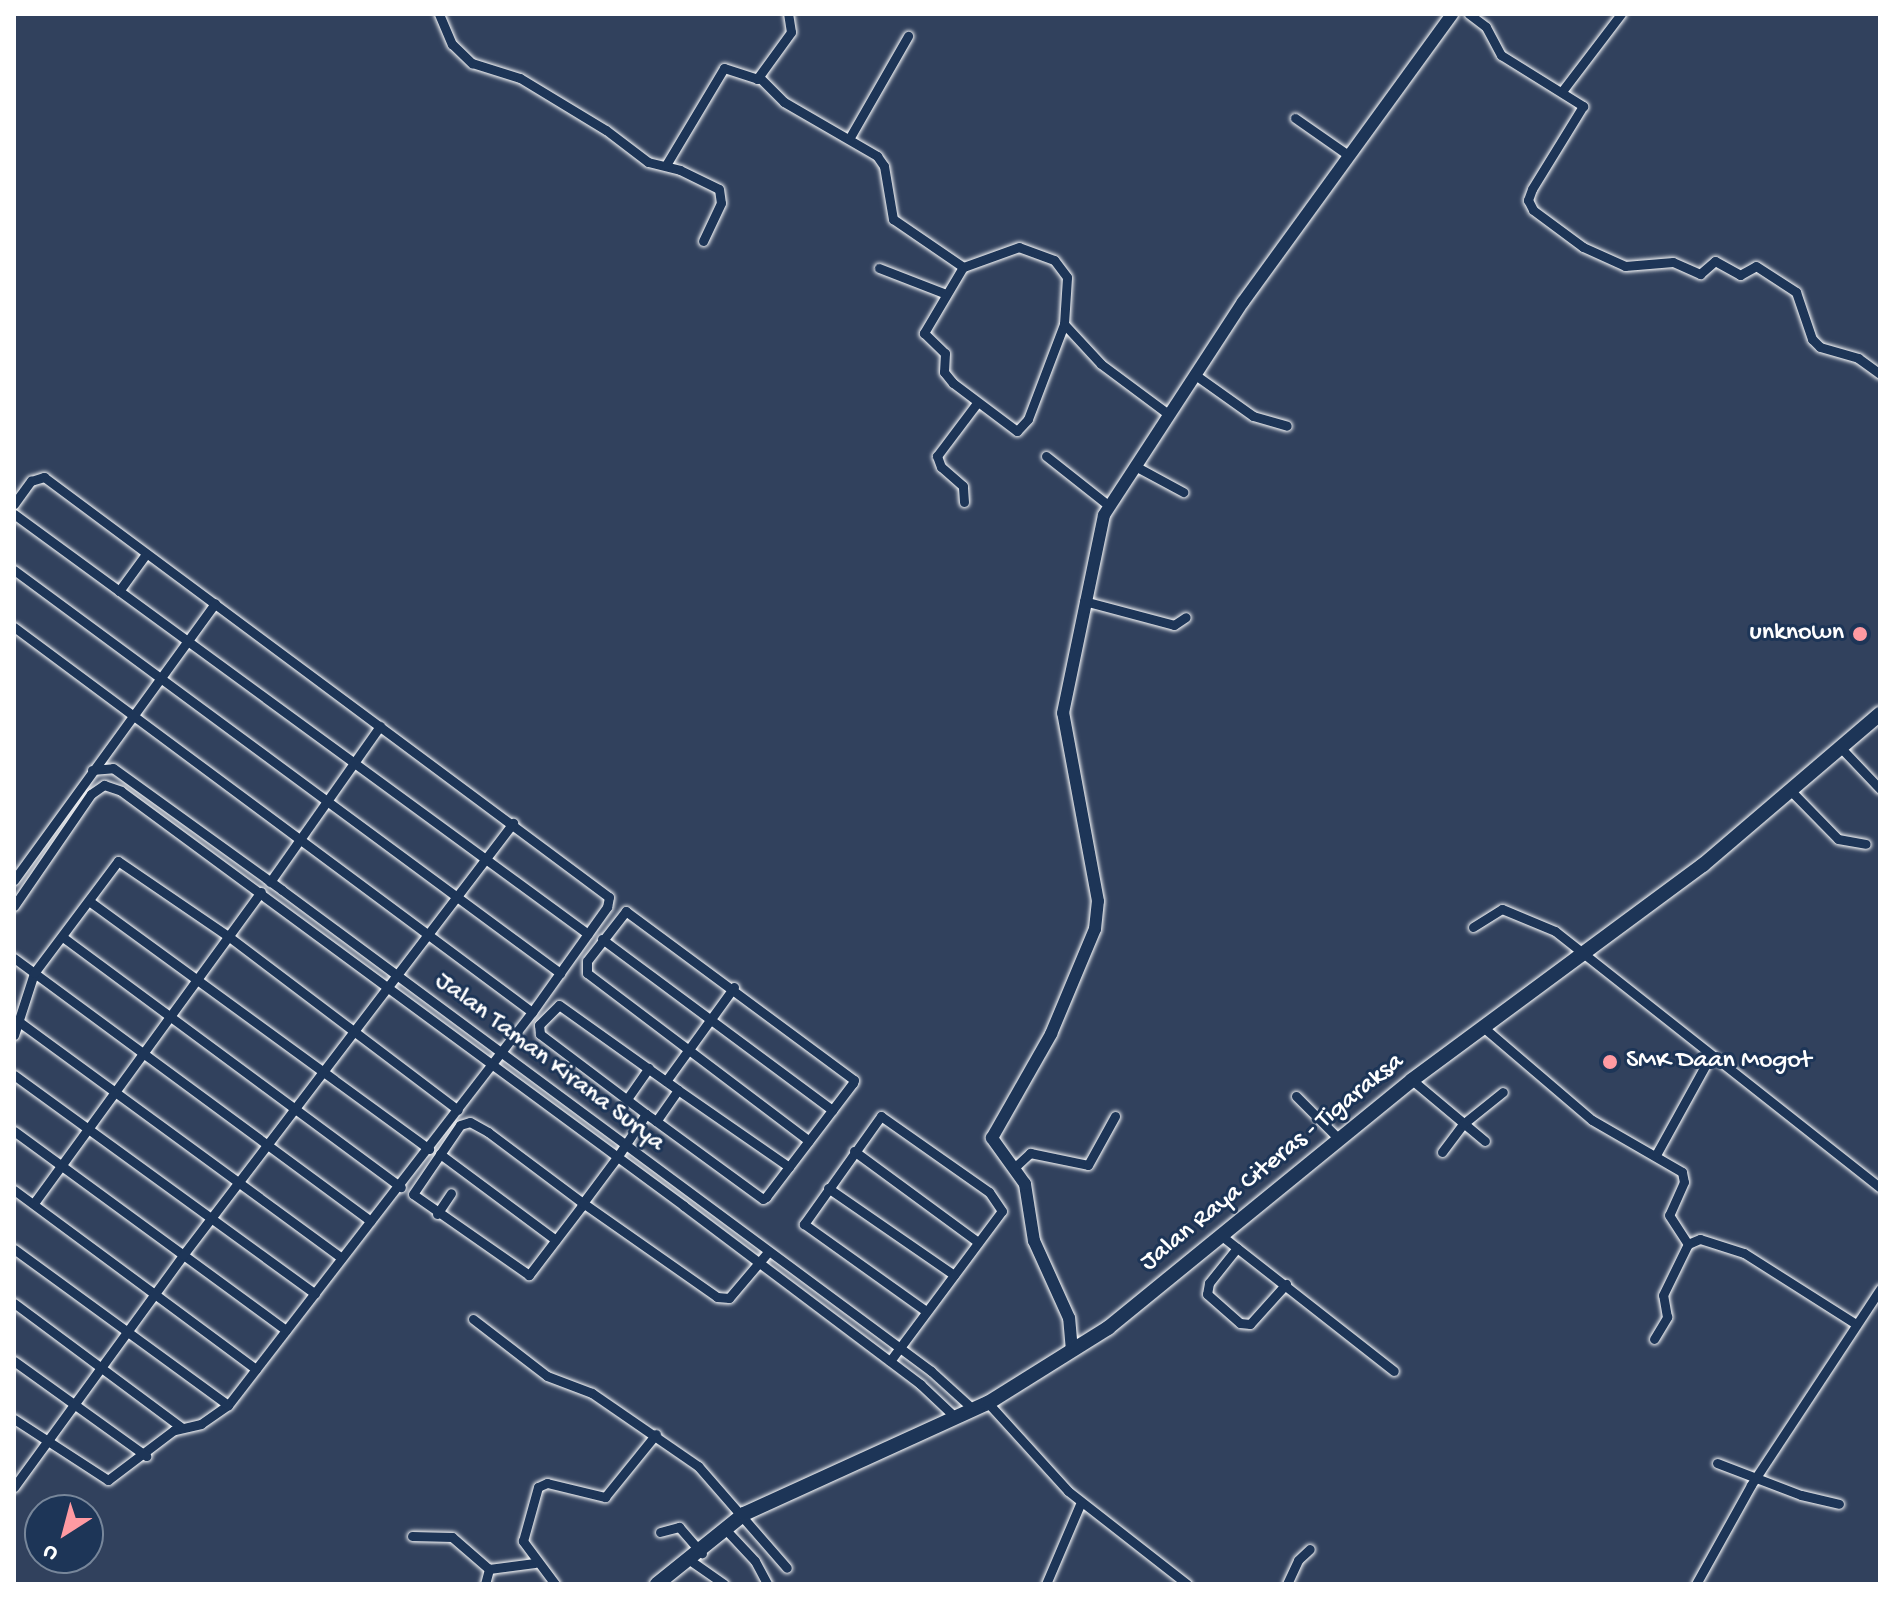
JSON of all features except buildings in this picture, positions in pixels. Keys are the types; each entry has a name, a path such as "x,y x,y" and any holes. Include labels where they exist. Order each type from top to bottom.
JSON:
{"main road":[{"name":"Jalan Raya Citeras - Tigaraksa","path":"657,1584 696,1557 744,1514 981,1406 1072,1351 1223,1237 1412,1080 1703,865 1880,714"}],"street":[{"path":"439,14 452,44 472,63 520,78 606,130 648,162 666,165 721,193 703,241"},
{"path":"666,165 724,68 756,80 759,77 791,32 788,14"},
{"path":"1072,1351 1069,1318 1038,1254 1025,1184 1015,1167 994,1147 993,1132 1051,1034 1090,947 1098,914 1063,713 1084,601 1108,505 1194,374 1452,14"},
{"path":"1469,14 1486,27 1501,55 1563,90 1584,111 1532,189 1528,200 1533,210 1583,247 1625,266 1673,262 1700,274 1715,261 1740,275 1756,266 1796,292 1812,339 1820,347 1858,358 1880,374"},
{"path":"1563,90 1621,14"},
{"path":"849,139 908,36"},
{"path":"759,77 784,102 849,139 883,163 890,211 899,225 963,267"},
{"path":"1295,118 1348,155"},
{"path":"1019,247 1054,260 1067,277 1064,324 1021,429 1012,431 946,376 945,353 924,333 946,294 963,267 1019,247"},
{"path":"879,268 946,294"},
{"path":"1064,324 1101,364 1168,414"},
{"path":"1194,374 1253,416 1287,426"},
{"path":"964,502 963,486 941,467 937,456 977,403"},
{"path":"1046,456 1108,505"},
{"path":"1135,466 1183,492"},
{"path":"14,504 31,481 44,477 606,891 607,907 401,1187 228,1405 201,1424 181,1427 146,1456 104,1480 14,1419"},
{"path":"14,514 588,934"},
{"path":"119,591 146,554"},
{"path":"14,570 560,973"},
{"path":"1084,601 1174,625 1186,617"},
{"path":"14,880 215,603"},
{"path":"14,627 532,1012"},
{"path":"270,882 380,726"},
{"path":"1840,747 1880,789"},
{"name":"Jalan Taman Kirana Surya","path":"92,770 113,768 898,1349 981,1406 1081,1502 1185,1584"},
{"name":"Jalan Taman Kirana Surya","path":"14,906 91,794 104,785 121,791 618,1156 890,1361 956,1418"},
{"path":"1791,791 1838,839 1866,844"},
{"path":"15,1482 183,1255 213,1221 513,823"},
{"path":"14,1035 34,973 121,861 228,936 458,1110"},
{"path":"34,1203 261,892"},
{"path":"89,901 429,1149"},
{"path":"1473,927 1507,910 1555,931 1580,956 1880,1188"},
{"path":"789,1167 678,1090 565,1005 553,1007 539,1025 540,1034 760,1198 766,1197 809,1141 832,1110 853,1078 630,911 619,916 587,961 587,973 809,1141"},
{"path":"64,938 171,1014 401,1187"},
{"path":"602,939 832,1110"},
{"path":"14,958 371,1221"},
{"path":"666,1081 734,987"},
{"path":"18,1021 342,1258"},
{"path":"1483,1027 1592,1120 1657,1153 1685,1178 1669,1215 1688,1244"},
{"path":"1657,1153 1711,1055"},
{"path":"627,1099 649,1068"},
{"path":"14,1075 315,1294"},
{"path":"1412,1080 1485,1141"},
{"path":"656,1121 678,1090"},
{"path":"1442,1152 1463,1124 1503,1092"},
{"path":"1296,1096 1340,1140"},
{"path":"646,1114 618,1156 583,1203 556,1240 529,1275 437,1214 413,1190 460,1125 470,1122 583,1203 723,1300 768,1252"},
{"path":"1015,1167 1030,1153 1088,1165 1115,1116"},
{"path":"890,1361 999,1216 1001,1202 888,1118 879,1118 805,1220 807,1228 926,1311"},
{"path":"14,1131 286,1330"},
{"path":"854,1151 978,1242"},
{"path":"440,1154 556,1240"},
{"path":"828,1188 954,1275"},
{"path":"14,1190 256,1369"},
{"path":"437,1214 451,1193"},
{"path":"1223,1237 1394,1371"},
{"path":"1654,1339 1667,1317 1663,1295 1688,1244 1700,1239 1744,1253 1856,1324"},
{"path":"1237,1248 1209,1283 1207,1294 1240,1323 1250,1324 1286,1284"},
{"path":"14,1249 228,1405"},
{"path":"1696,1584 1757,1477 1833,1367 1842,1340 1880,1289"},
{"path":"14,1303 181,1427"},
{"path":"473,1319 547,1376 575,1383 656,1434 698,1466 744,1514 787,1568"},
{"path":"14,1361 146,1456"},
{"path":"555,1584 535,1563 522,1532 538,1487 547,1483 605,1497 656,1434"},
{"path":"1717,1463 1839,1504"},
{"path":"1046,1584 1081,1502"},
{"path":"660,1532 679,1527 696,1557 724,1584"},
{"path":"726,1530 755,1561 767,1584"},
{"path":"412,1536 452,1537 489,1569 535,1563"},
{"path":"1287,1584 1298,1560 1310,1549"},
{"path":"485,1584 489,1569"}],"place":[{"name":"unknown","path":"1860,634"},
{"name":"SMK Daan Mogot","path":"1610,1062"}]}
